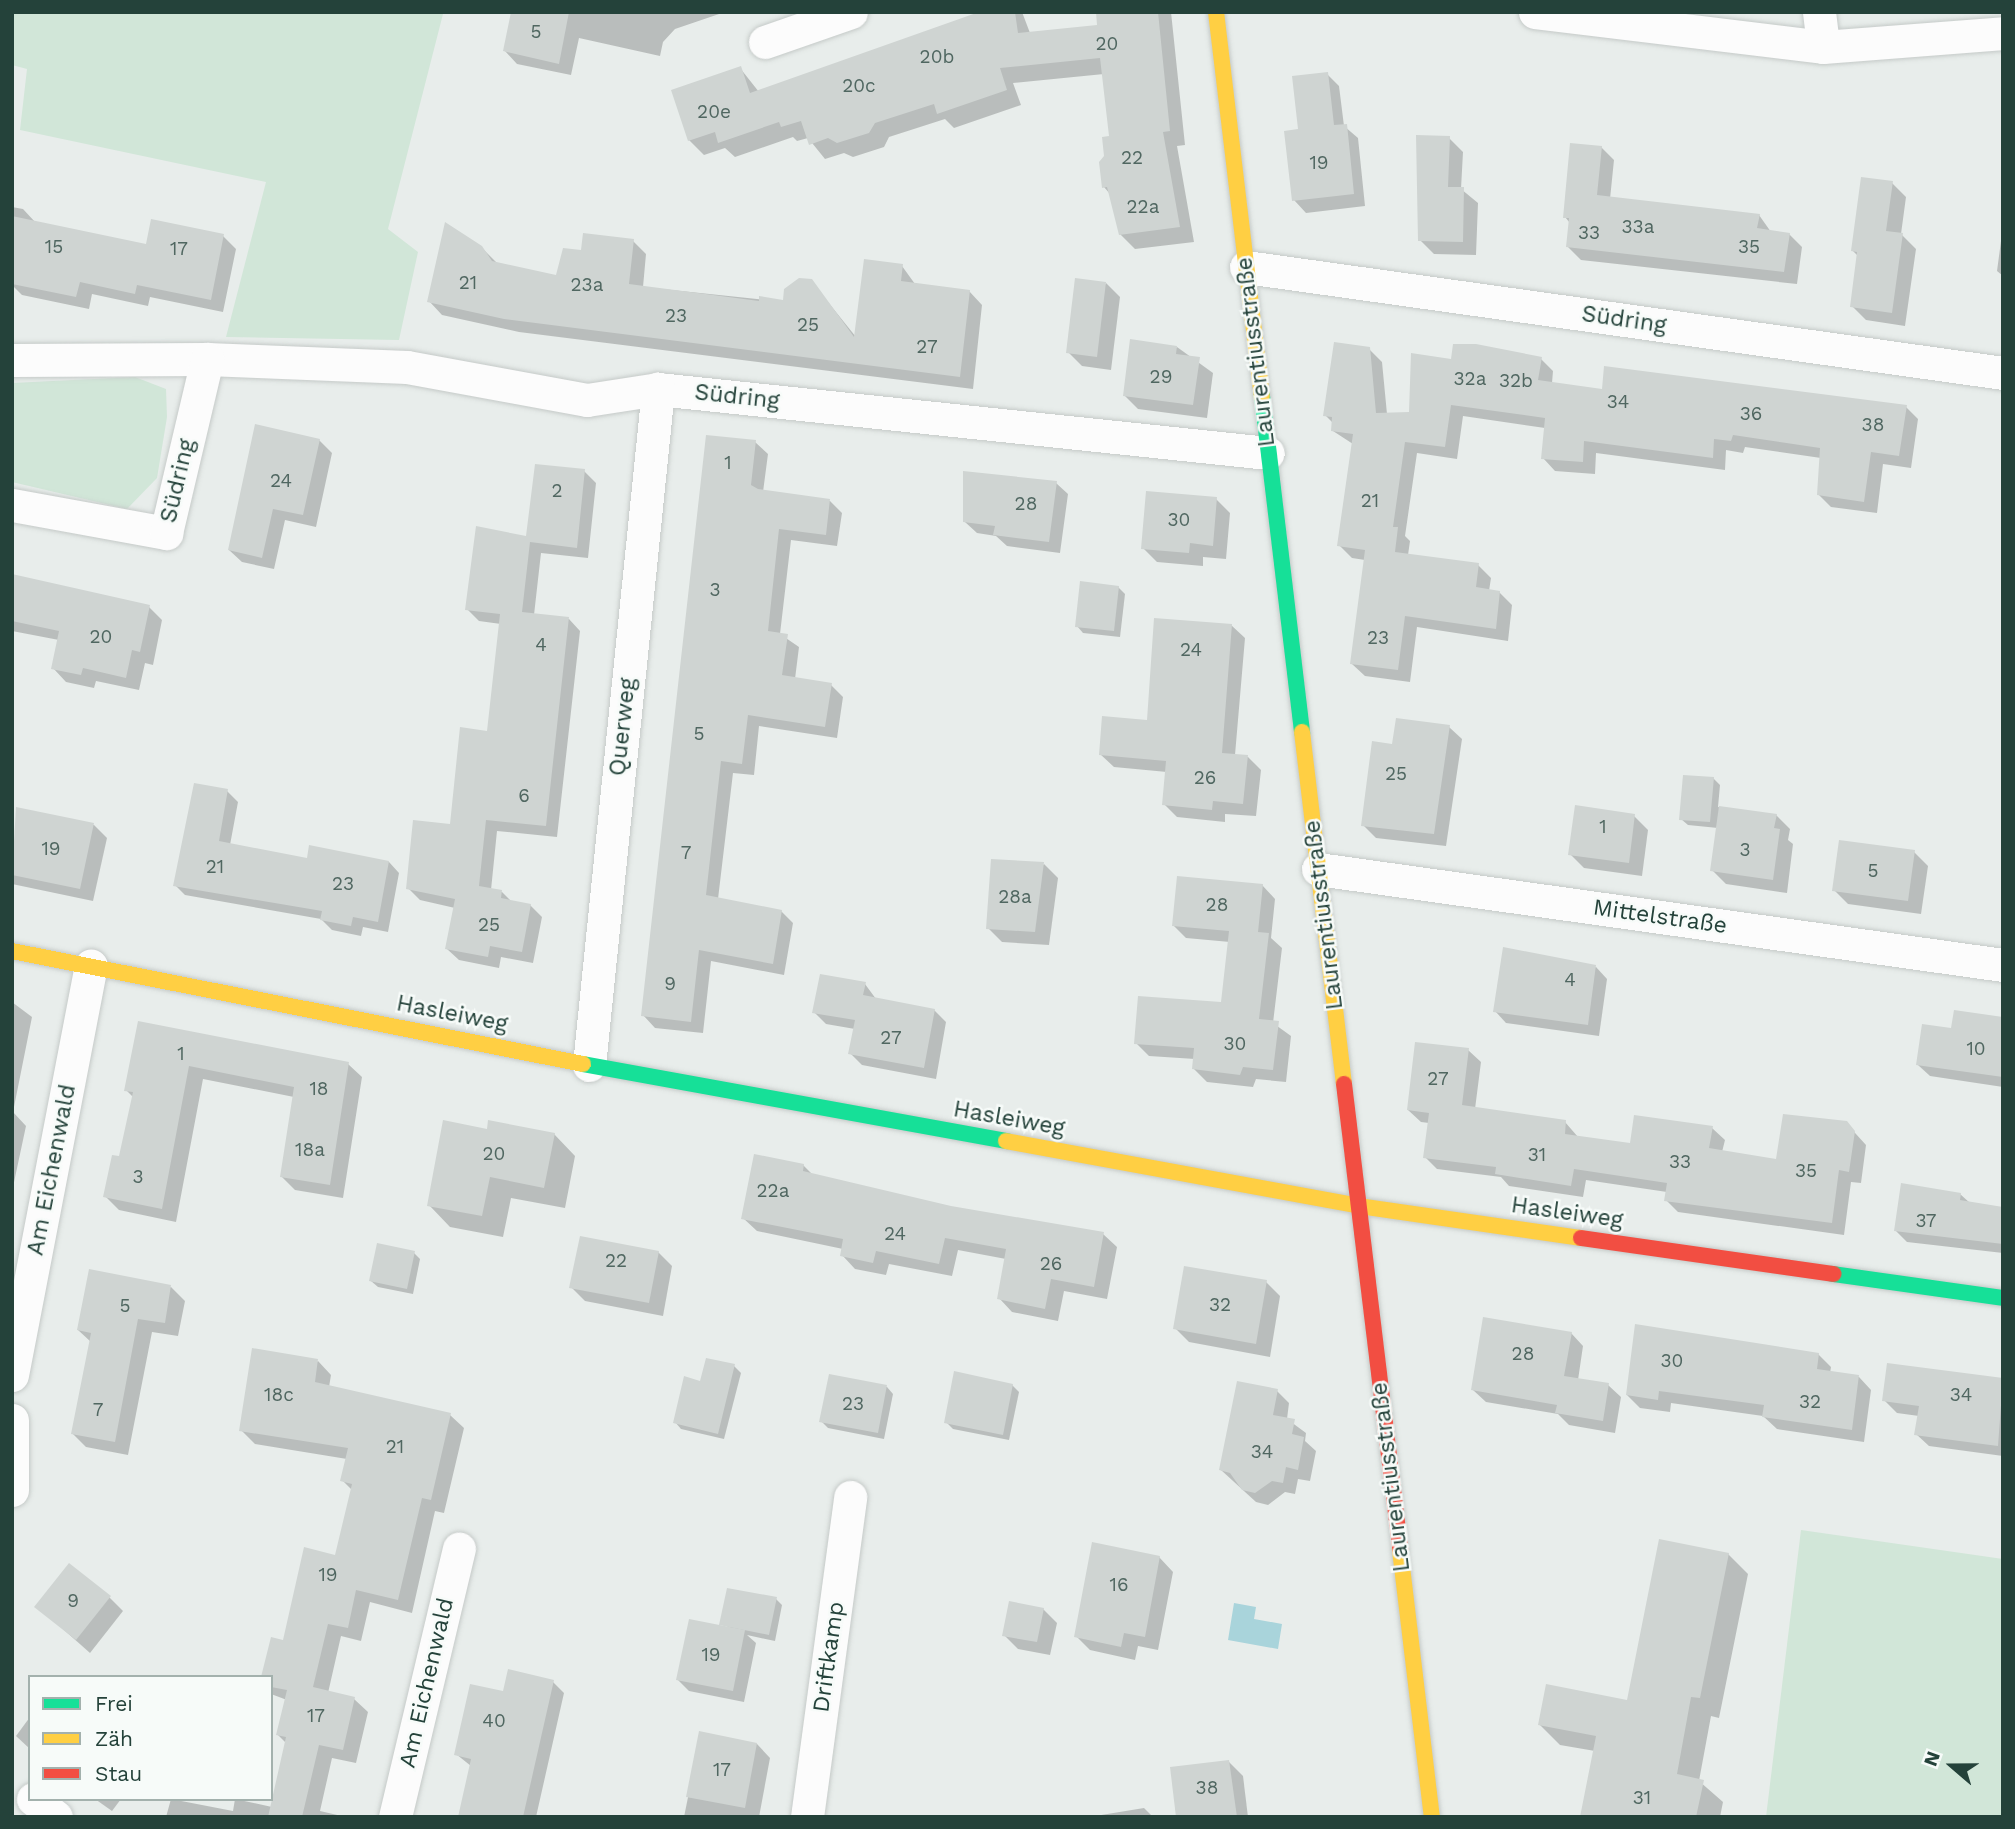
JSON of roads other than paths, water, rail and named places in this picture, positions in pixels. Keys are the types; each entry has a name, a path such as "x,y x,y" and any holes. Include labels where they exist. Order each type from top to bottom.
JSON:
{"street":[{"path":"765,42 851,12"},
{"name":"Laurentiusstraße","path":"1216,12 1432,1817"},
{"path":"1535,12 1823,47 2003,33"},
{"path":"1819,12 1823,47"},
{"name":"Südring","path":"1246,267 2003,373"},
{"name":"Südring","path":"12,360 206,359 407,367 587,400 657,389 1268,453"},
{"name":"Südring","path":"12,505 166,533 206,359"},
{"name":"Querweg","path":"589,1065 657,389"},
{"name":"Mittelstraße","path":"1318,869 2003,965"},
{"name":"Hasleiweg","path":"12,951 589,1065 1359,1206 2003,1298"},
{"name":"Am Eichenwald","path":"12,1375 91,966"},
{"path":"12,1420 12,1490"},
{"name":"Driftkamp","path":"807,1817 850,1497"},
{"name":"Am Eichenwald","path":"395,1817 459,1549"},
{"path":"12,1784 28,1795"},
{"path":"36,1801 56,1817"}],"water":[{"path":"1234,1603 1256,1607 1254,1619 1282,1624 1278,1649 1228,1640"}]}
